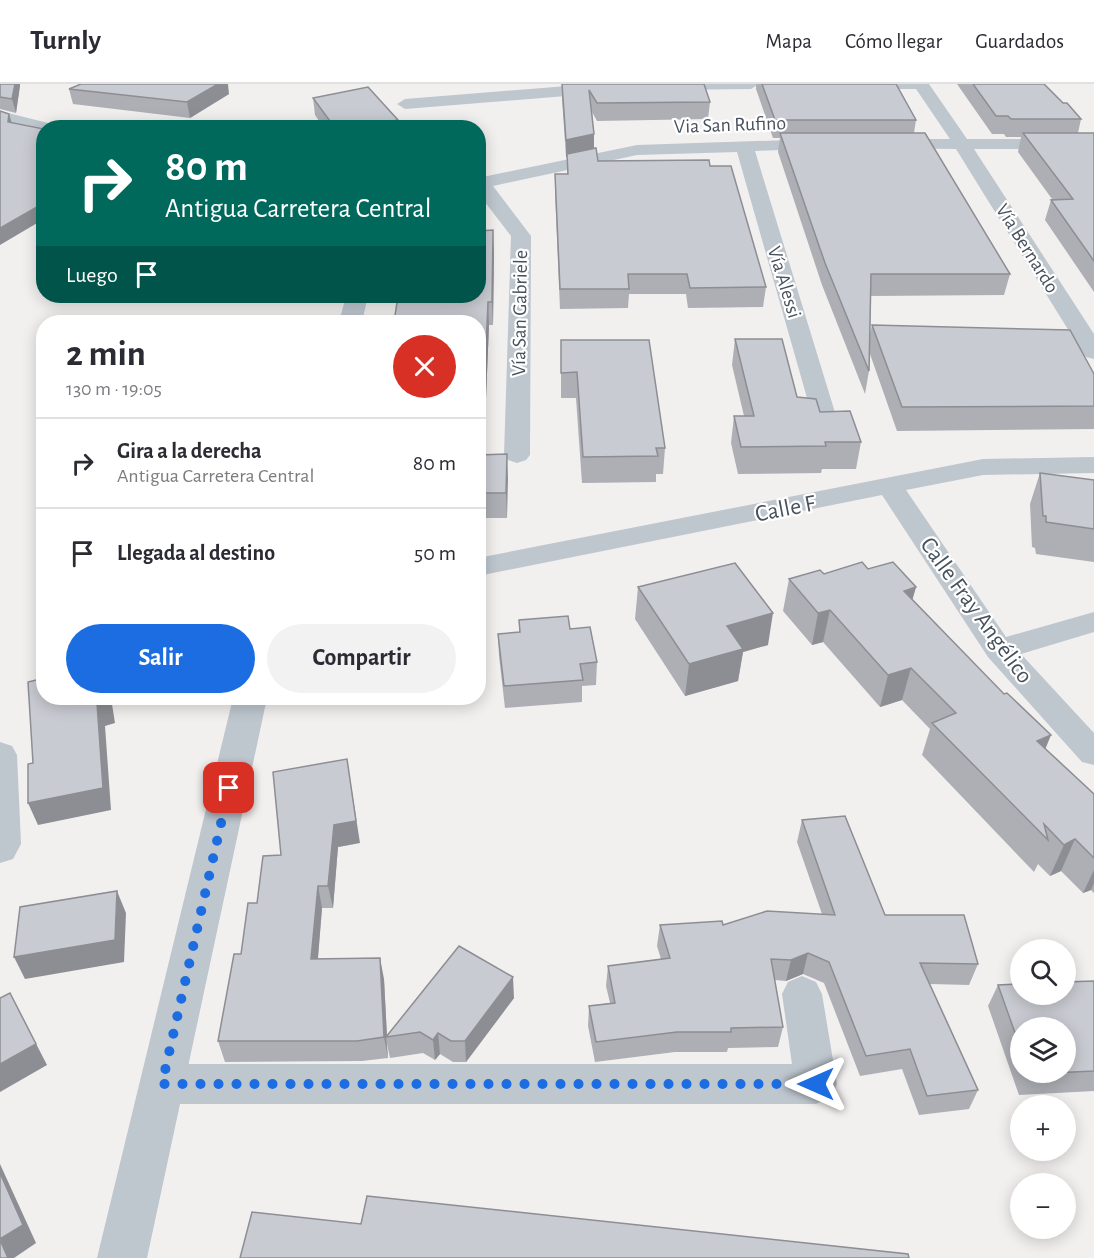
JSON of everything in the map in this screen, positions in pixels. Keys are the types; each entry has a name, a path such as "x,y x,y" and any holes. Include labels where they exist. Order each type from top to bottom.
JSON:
{"street":[{"path":"645,85 751,84"},
{"name":"Vía Bernardo","path":"897,84 921,84 963,144 1094,352"},
{"path":"405,104 622,87"},
{"path":"0,116 36,125"},
{"name":"Via San Rufino","path":"486,182 637,150 836,144"},
{"path":"870,144 1094,144"},
{"name":"Vía Alessi","path":"744,145 825,419"},
{"name":"Vía San Gabriele","path":"486,191 520,236 517,455"},
{"name":"Calle F","path":"486,565 891,488 983,467 1094,465"},
{"name":"Calle Fray Angélico","path":"891,488 999,650 1060,720 1094,753"},
{"path":"999,650 1094,622"},
{"path":"122,1258 248,705"},
{"path":"0,755 3,844 0,849"},
{"path":"162,1084 816,1084 802,994"}],"building":[{"path":"0,84 15,84 12,99 0,97"},
{"path":"81,84 218,84 187,102 69,89"},
{"path":"562,84 704,84 710,102 597,103 589,90 594,134 566,140"},
{"path":"762,84 896,84 916,120 775,120"},
{"path":"973,84 1044,84 1063,103 1067,103 1081,119 1011,119 1008,116 996,116"},
{"path":"368,87 398,120 329,120 313,98"},
{"path":"0,111 9,114 8,122 36,127 36,208 0,228"},
{"path":"780,133 925,133 1010,274 871,274 869,371 825,263"},
{"path":"1023,133 1094,133 1094,261 1051,200 1073,199"},
{"path":"596,148 598,161 709,160 710,166 731,166 766,287 690,288 687,274 628,274 629,289 560,289 555,174 568,174 567,154"},
{"path":"486,230 493,230 492,302 488,302 486,350 486,315 395,315 397,303 486,303"},
{"path":"872,325 1070,330 1094,374 1094,406 902,407"},
{"path":"735,339 782,339 797,397 816,399 820,412 850,411 861,442 825,442 826,446 741,447 734,416 754,416"},
{"path":"561,340 649,340 665,448 656,448 658,456 583,457 577,372 561,373"},
{"path":"507,454 506,493 486,493 486,455"},
{"path":"1040,473 1094,480 1094,529 1046,522 1046,516 1043,516"},
{"path":"862,562 868,569 893,562 916,587 904,591 1004,694 1007,693 1051,735 1037,741 1094,794 1094,858 1075,839 1064,845 1044,824 1048,840 932,723 956,713 911,668 888,675 830,610 818,613 789,579 820,570 824,574"},
{"path":"735,563 773,613 727,626 743,649 689,664 638,587"},
{"path":"568,616 570,629 590,627 597,662 580,664 583,680 504,686 498,634 520,632 519,620"},
{"path":"36,680 36,705 97,705 103,788 28,803 28,764 33,763 28,682"},
{"path":"347,759 356,821 334,825 328,886 318,886 311,959 380,958 384,1037 357,1041 218,1041 234,954 241,954 248,903 257,903 263,856 281,855 273,772"},
{"path":"845,816 885,915 964,915 978,964 920,963 978,1090 927,1096 910,1049 866,1056 829,962 808,953 791,960 771,959 783,1027 731,1028 731,1032 677,1032 596,1042 589,1006 615,1003 608,966 670,958 660,925 722,921 723,925 767,911 835,915 802,820"},
{"path":"117,891 115,940 14,957 20,907"},
{"path":"459,946 513,977 465,1041 451,1041 438,1033 433,1040 420,1032 386,1037"},
{"path":"1094,981 1094,1071 1076,1072 1076,1017 1010,1017 1010,1019 998,985 1010,984 1010,1005 1076,1005 1076,982"},
{"path":"10,993 36,1044 0,1064 0,998"},
{"path":"0,1173 23,1225 0,1239"},
{"path":"367,1196 908,1254 909,1258 240,1258 252,1212 361,1224"},
{"path":"0,1240 8,1258 0,1258"}],"route":[{"path":"229,788 162,1084 816,1084"}]}
